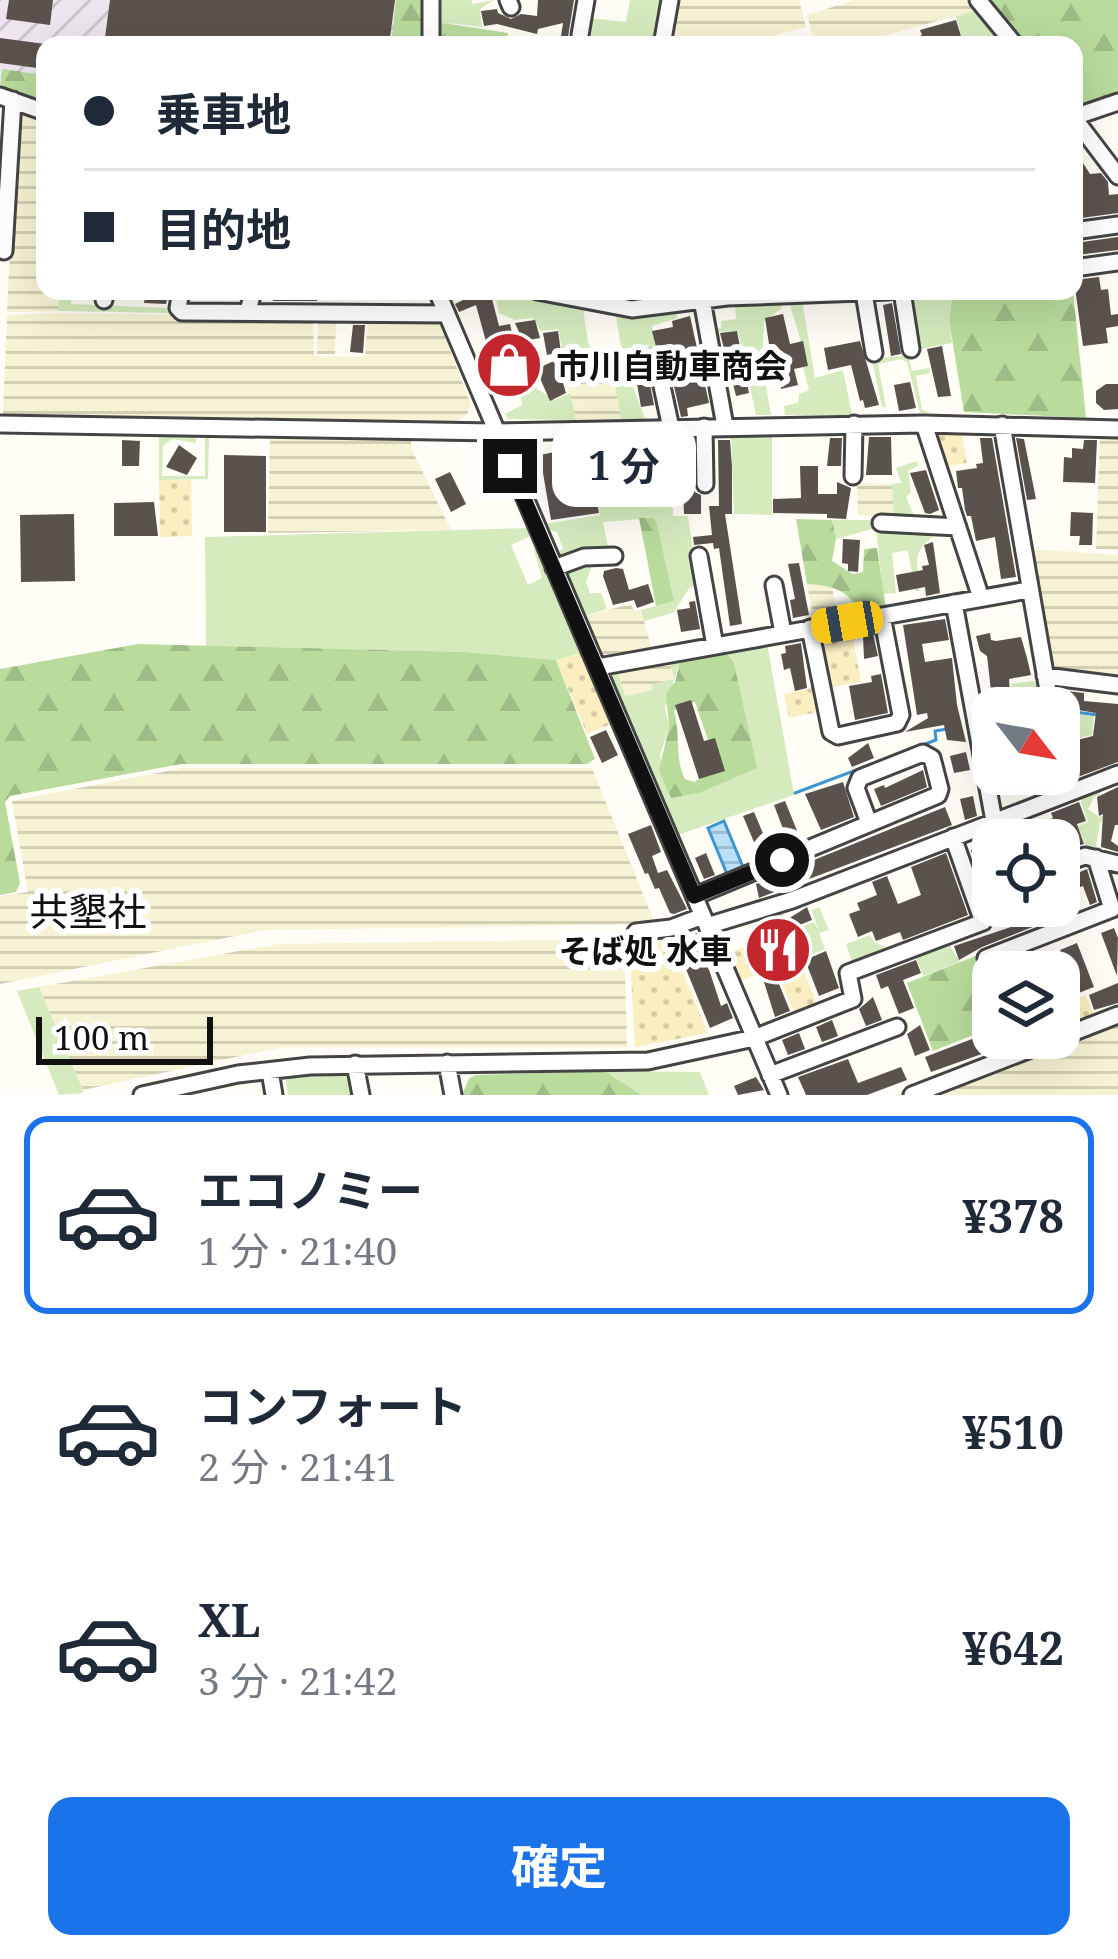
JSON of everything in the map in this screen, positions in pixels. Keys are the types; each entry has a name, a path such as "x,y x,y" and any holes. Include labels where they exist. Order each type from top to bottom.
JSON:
{"street":[{"path":"431,0 431,36"},
{"path":"580,35 586,0"},
{"path":"664,36 670,0"},
{"path":"978,0 1005,36"},
{"path":"4,251 6,98 36,109"},
{"path":"1083,114 1118,102"},
{"path":"1083,129 1118,176"},
{"path":"1083,230 1118,225"},
{"path":"1083,267 1118,262"},
{"path":"179,300 182,312 447,314"},
{"path":"248,312 251,300"},
{"path":"440,300 779,1095"},
{"path":"614,300 632,309 672,300"},
{"path":"702,300 725,426"},
{"path":"865,300 874,353"},
{"path":"903,300 911,349"},
{"path":"660,377 671,428"},
{"path":"0,424 495,432 1001,424 1118,430"},
{"path":"854,424 854,476"},
{"path":"924,424 981,598"},
{"path":"1001,424 1047,687"},
{"path":"704,427 705,484"},
{"path":"881,523 958,527"},
{"path":"554,568 584,557 614,556"},
{"path":"699,556 715,646"},
{"path":"774,585 784,633"},
{"path":"598,667 1028,590"},
{"path":"954,603 994,819"},
{"path":"811,628 831,732 838,736 897,723 901,715 882,616"},
{"path":"1045,676 1118,685"},
{"path":"694,896 938,795 932,758 923,753 860,778 856,788 869,823"},
{"path":"1080,789 1118,774"},
{"path":"999,819 1063,795"},
{"path":"636,932 792,900 972,830"},
{"path":"953,837 972,887"},
{"path":"1080,857 1118,864"},
{"path":"1004,951 1112,909 1096,858"},
{"path":"142,1095 270,1071 355,1064 648,1061 754,1038 853,999 848,973 972,926"},
{"path":"912,1095 1118,1015"},
{"path":"770,1075 897,1028"},
{"path":"447,1063 453,1095"},
{"path":"355,1064 361,1095"},
{"path":"270,1071 274,1095"}],"shaded area":[{"path":"0,0 426,0 426,36 36,36 36,106 0,93"},
{"path":"675,0 799,0 806,27 772,36 668,36"},
{"path":"855,0 973,0 981,9 883,36 813,36 807,15"},
{"path":"17,108 36,115 36,300 59,300 58,311 7,312"},
{"path":"7,315 313,317 314,356 365,357 368,318 439,321 471,405 454,423 3,416"},
{"path":"318,321 336,321 335,354 317,354"},
{"path":"614,378 621,419 576,420 567,384"},
{"path":"270,437 411,439 411,448 451,530 268,533"},
{"path":"1100,437 1118,438 1118,550 1096,549"},
{"path":"857,483 892,484 894,518 858,515"},
{"path":"1030,549 1118,555 1118,679 1052,671"},
{"path":"807,584 832,586 837,617 814,621"},
{"path":"631,604 634,611 641,610 652,650 600,655 583,616"},
{"path":"670,661 674,680 625,696 617,671"},
{"path":"183,768 592,768 655,924 264,930 0,984 0,896 28,892 12,801"},
{"path":"624,939 627,1047 283,1047 83,1090 39,987 278,944"},
{"path":"1118,1021 1118,1095 926,1095 1019,1059 1080,1059 1080,1036"}],"green space":[{"path":"396,0 423,0 423,36 392,36"},
{"path":"436,0 471,0 473,4 494,0 480,9 482,27 437,22"},
{"path":"630,0 664,0 658,36 585,36 589,18 626,22"},
{"path":"987,0 1118,0 1118,94 1083,106 1083,36 1017,36"},
{"path":"981,9 1001,36 962,36 956,16"},
{"path":"437,22 508,33 508,36 436,36"},
{"path":"2,69 36,74 36,103 0,90"},
{"path":"59,300 168,308 168,313 58,311"},
{"path":"496,300 554,300 583,308 593,349 621,347 616,317 676,310 677,318 652,326 658,365 679,361 697,380 712,380 684,384 681,368 640,376 652,364 648,345 621,349 627,380 645,419 621,419 614,379 598,380 601,376 583,351 563,354 558,329 541,331 532,318 515,320 499,313"},
{"path":"779,300 782,308 764,321 762,362 771,415 756,415 738,331 719,332 723,360 718,360 711,330 721,328 721,321 736,319 735,302"},
{"path":"802,300 815,378 843,370 852,415 785,415 784,406 798,403 799,394 809,390 803,367 808,366 789,301"},
{"path":"908,300 952,300 952,343 915,350"},
{"path":"952,300 1074,300 1086,418 964,412 949,320"},
{"path":"583,351 595,357 601,376 567,384 559,357"},
{"path":"908,355 912,371 929,368 930,373 916,376 922,409 930,413 920,413 907,362 901,359 878,364 886,407 882,407 872,359"},
{"path":"533,381 555,400 570,393 576,420 508,419 505,414 522,405 520,384"},
{"path":"772,433 772,515 734,514 731,434"},
{"path":"197,435 196,443 172,439 163,446 162,476 205,476 205,436 209,436 208,479 159,480 159,436"},
{"path":"617,437 620,476 604,478 589,438"},
{"path":"671,441 673,516 688,516 698,585 690,587 673,613 644,621 641,610 674,601 654,518 603,522 609,552 559,559 556,553 563,549 557,532 544,524 600,515 594,482 654,481 657,442"},
{"path":"917,461 918,466 908,471 911,492 906,497 916,520 894,518 892,484 901,483 896,468"},
{"path":"639,518 654,518 657,525 674,601 656,606"},
{"path":"796,519 832,520 836,539 832,561 853,574 863,572 864,549 877,548 886,609 861,613 838,590 807,584"},
{"path":"832,520 874,520 876,528 836,539"},
{"path":"529,528 533,535 511,545 528,585 542,578 534,550 539,546 585,652 556,660 466,652 206,646 205,537"},
{"path":"876,528 942,530 918,555 919,591 915,591 908,550 892,553 896,593 883,594"},
{"path":"593,563 586,582 590,593 601,593 607,609 583,616 563,569"},
{"path":"767,643 794,795 675,836 611,678 617,671 625,696 653,690 652,684 674,679 670,661","holes":["734,663 756,768 671,798 660,755 669,727 665,709 678,667"]},
{"path":"138,644 466,652 556,660 595,759 587,764 181,764 10,796 5,802 20,883 16,892 0,895 0,669"},
{"path":"727,654 734,663 757,768 699,793 671,798 659,771 669,727 666,693 675,682 680,662","holes":["695,702 718,769 694,782 685,779 674,711 680,705"]},
{"path":"1040,680 1041,687 1011,687"},
{"path":"1080,714 1094,716 1092,735 1080,738"},
{"path":"1100,787 1100,795 1088,809 1099,817 1113,812 1100,823 1095,852 1088,852 1080,831 1080,825 1088,822 1083,794"},
{"path":"819,907 829,930 819,933 825,949 797,961 777,913 782,911 790,931 814,922 818,930 812,910"},
{"path":"870,935 892,950 844,972 842,966 852,961 846,944"},
{"path":"946,940 960,962 923,976 914,952"},
{"path":"972,958 972,1035 933,1051 907,983"},
{"path":"39,987 83,1093 59,1095 17,991"},
{"path":"604,1071 700,1072 709,1095 642,1095"},
{"path":"604,1071 642,1095 462,1095 469,1078 476,1075"},
{"path":"353,1074 358,1095 288,1095 286,1080 291,1077"}],"sand":[{"path":"934,430 961,430 967,463 942,467"},
{"path":"159,480 191,480 192,536 160,537"},
{"path":"851,628 861,682 827,688 817,640 822,632"},
{"path":"585,652 613,723 587,734 556,660"},
{"path":"817,687 822,711 789,718 784,694"},
{"path":"667,935 708,1033 635,1047 629,939"},
{"path":"762,940 773,968 738,982 727,954"},
{"path":"799,960 818,1006 796,1016 776,970"},
{"path":"1086,995 1094,1016 1080,1022 1080,997"}],"water":[{"path":"724,821 743,867 727,874 708,828"}],"building":[{"path":"9,0 53,0 50,25 6,19"},
{"path":"110,0 395,0 390,36 105,36"},
{"path":"538,0 574,0 568,36 561,36 563,23 538,29 537,34 497,24 484,26 481,11 497,9 511,19 521,14 537,16"},
{"path":"956,20 961,36 920,36 920,30"},
{"path":"0,38 36,43 36,68 0,63"},
{"path":"1083,163 1090,174 1101,173 1109,195 1118,194 1118,213 1083,218"},
{"path":"1118,237 1118,250 1083,254 1083,242"},
{"path":"1099,277 1101,290 1108,289 1111,315 1118,314 1118,326 1106,328 1108,343 1083,346 1077,300 1083,300 1083,279"},
{"path":"492,300 499,326 510,324 522,376 497,382 476,305 459,312 455,304"},
{"path":"892,303 901,354 891,356 883,305"},
{"path":"783,314 790,344 803,341 808,366 794,369 798,385 781,389 780,382 775,383 765,318"},
{"path":"690,316 709,403 687,408 688,416 681,417 671,373 659,365 648,374 654,405 641,407 626,351 656,347 652,331 673,327 672,321"},
{"path":"535,320 540,338 523,341 515,323"},
{"path":"353,325 365,325 363,353 350,352"},
{"path":"558,331 561,352 547,355 543,333"},
{"path":"737,331 749,393 736,396 720,333"},
{"path":"860,341 879,405 865,408 851,365 828,370 824,348"},
{"path":"942,346 951,396 938,397 927,349"},
{"path":"556,360 566,393 550,401 536,369"},
{"path":"910,382 916,408 899,411 894,385"},
{"path":"1106,384 1118,384 1118,409 1104,410 1096,403 1096,391"},
{"path":"869,437 891,437 892,475 866,475"},
{"path":"830,438 842,438 841,466 827,466"},
{"path":"980,438 992,438 1016,577 1001,579 995,537 976,541 962,488 958,488 956,471 983,463"},
{"path":"1016,438 1024,439 1036,499 1027,500"},
{"path":"122,440 140,441 139,466 122,466"},
{"path":"718,440 730,440 732,467 732,514 725,514 742,624 730,626 719,548 714,549 713,543 694,545 693,537 712,535 709,506 719,506"},
{"path":"1084,440 1097,440 1095,483 1063,482 1064,457 1072,458 1072,448 1083,449"},
{"path":"692,441 693,484 701,495 701,514 684,514 683,486 674,487 674,468 682,468 680,442"},
{"path":"655,443 653,478 629,479 631,447"},
{"path":"179,445 197,458 187,475 166,467"},
{"path":"589,445 600,476 596,477 599,492 595,492 599,513 551,520 540,455"},
{"path":"224,455 266,456 266,532 224,532"},
{"path":"800,466 818,466 818,494 837,494 837,482 851,488 846,519 773,513 773,499 801,498"},
{"path":"926,470 939,510 930,514 925,513 910,473"},
{"path":"450,472 466,504 451,512 435,479"},
{"path":"154,502 158,536 114,536 114,503"},
{"path":"1071,512 1093,513 1092,545 1079,545 1080,536 1070,536"},
{"path":"74,514 75,581 21,582 20,515"},
{"path":"843,539 860,540 858,572 848,571 848,564 842,563"},
{"path":"933,542 940,593 926,596 925,587 899,592 896,575 929,565 924,545"},
{"path":"799,563 809,615 793,618 790,600 795,599 788,564"},
{"path":"623,569 629,590 648,584 654,602 637,608 634,600 613,605 603,576 604,571"},
{"path":"695,601 700,629 681,632 677,610 690,608 689,602"},
{"path":"945,619 949,640 922,644 925,662 952,658 966,742 947,740 944,725 905,732 928,718 927,713 917,715 903,625"},
{"path":"990,633 996,641 1021,637 1031,675 1009,679 1010,687 991,687 987,656 980,651 976,636"},
{"path":"873,634 878,656 864,659 863,636"},
{"path":"801,643 807,688 795,691 781,654 786,653 785,646"},
{"path":"881,674 888,713 855,720 849,686 872,682 871,676"},
{"path":"1080,693 1084,701 1118,704 1118,762 1080,776 1080,739 1093,736 1096,713 1080,710"},
{"path":"691,700 704,741 715,738 725,771 699,779 675,705"},
{"path":"606,730 618,755 602,763 590,737"},
{"path":"868,743 874,758 852,767 848,758"},
{"path":"966,752 970,770 954,773 950,756"},
{"path":"923,770 927,787 881,806 874,789"},
{"path":"843,782 854,817 821,830 805,794"},
{"path":"1118,787 1118,825 1111,841 1118,852 1101,847 1103,814 1099,816 1097,797"},
{"path":"973,796 977,816 965,820 960,799"},
{"path":"785,801 800,838 788,842 774,805"},
{"path":"1079,802 1086,821 1051,819 1051,813"},
{"path":"945,807 952,825 759,898 756,884 788,875 804,864"},
{"path":"754,812 770,850 759,854 743,816"},
{"path":"651,825 661,852 652,856 658,873 667,870 687,909 674,914 645,874 628,834"},
{"path":"706,853 715,875 704,879 695,858"},
{"path":"946,853 968,915 903,940 900,932 876,941 872,931 858,937 849,914 860,910 857,903 877,895 872,882 887,876 898,904 921,895 911,867"},
{"path":"1087,869 1097,902 1090,905 1080,887 1080,872"},
{"path":"807,907 812,920 792,928 788,919"},
{"path":"1011,927 1033,927 959,960 954,946"},
{"path":"1114,928 1118,938 1117,976 1101,933"},
{"path":"697,933 721,1006 727,1003 733,1018 710,1028 677,947"},
{"path":"1077,943 1094,987 1080,992 1080,951 1060,950"},
{"path":"826,951 839,988 819,996 805,960"},
{"path":"916,960 921,973 903,980 914,1008 899,1014 888,986 881,989 876,975"},
{"path":"775,974 790,1011 775,1017 763,979"},
{"path":"1118,983 1118,1003 1094,1010 1089,995"},
{"path":"873,997 882,1020 866,1026 859,1009"},
{"path":"832,1020 838,1036 822,1042 816,1027"},
{"path":"920,1025 930,1050 915,1056 907,1034"},
{"path":"799,1033 805,1049 788,1055 782,1040"},
{"path":"972,1039 972,1057 931,1072 925,1057"},
{"path":"848,1059 858,1083 901,1067 907,1080 867,1095 806,1095 798,1077"},
{"path":"756,1077 764,1090 738,1095 734,1086"}],"waterway":[{"path":"1080,713 1098,715"},
{"path":"795,793 936,740 935,731 947,729"}],"place":[{"name":"市川自動車商会","path":"509,365"},
{"name":"そば処 水車","path":"778,950"}],"district":[{"name":"共墾社","path":"88,910"}],"route":[{"path":"510,466 694,896 782,860"}]}
